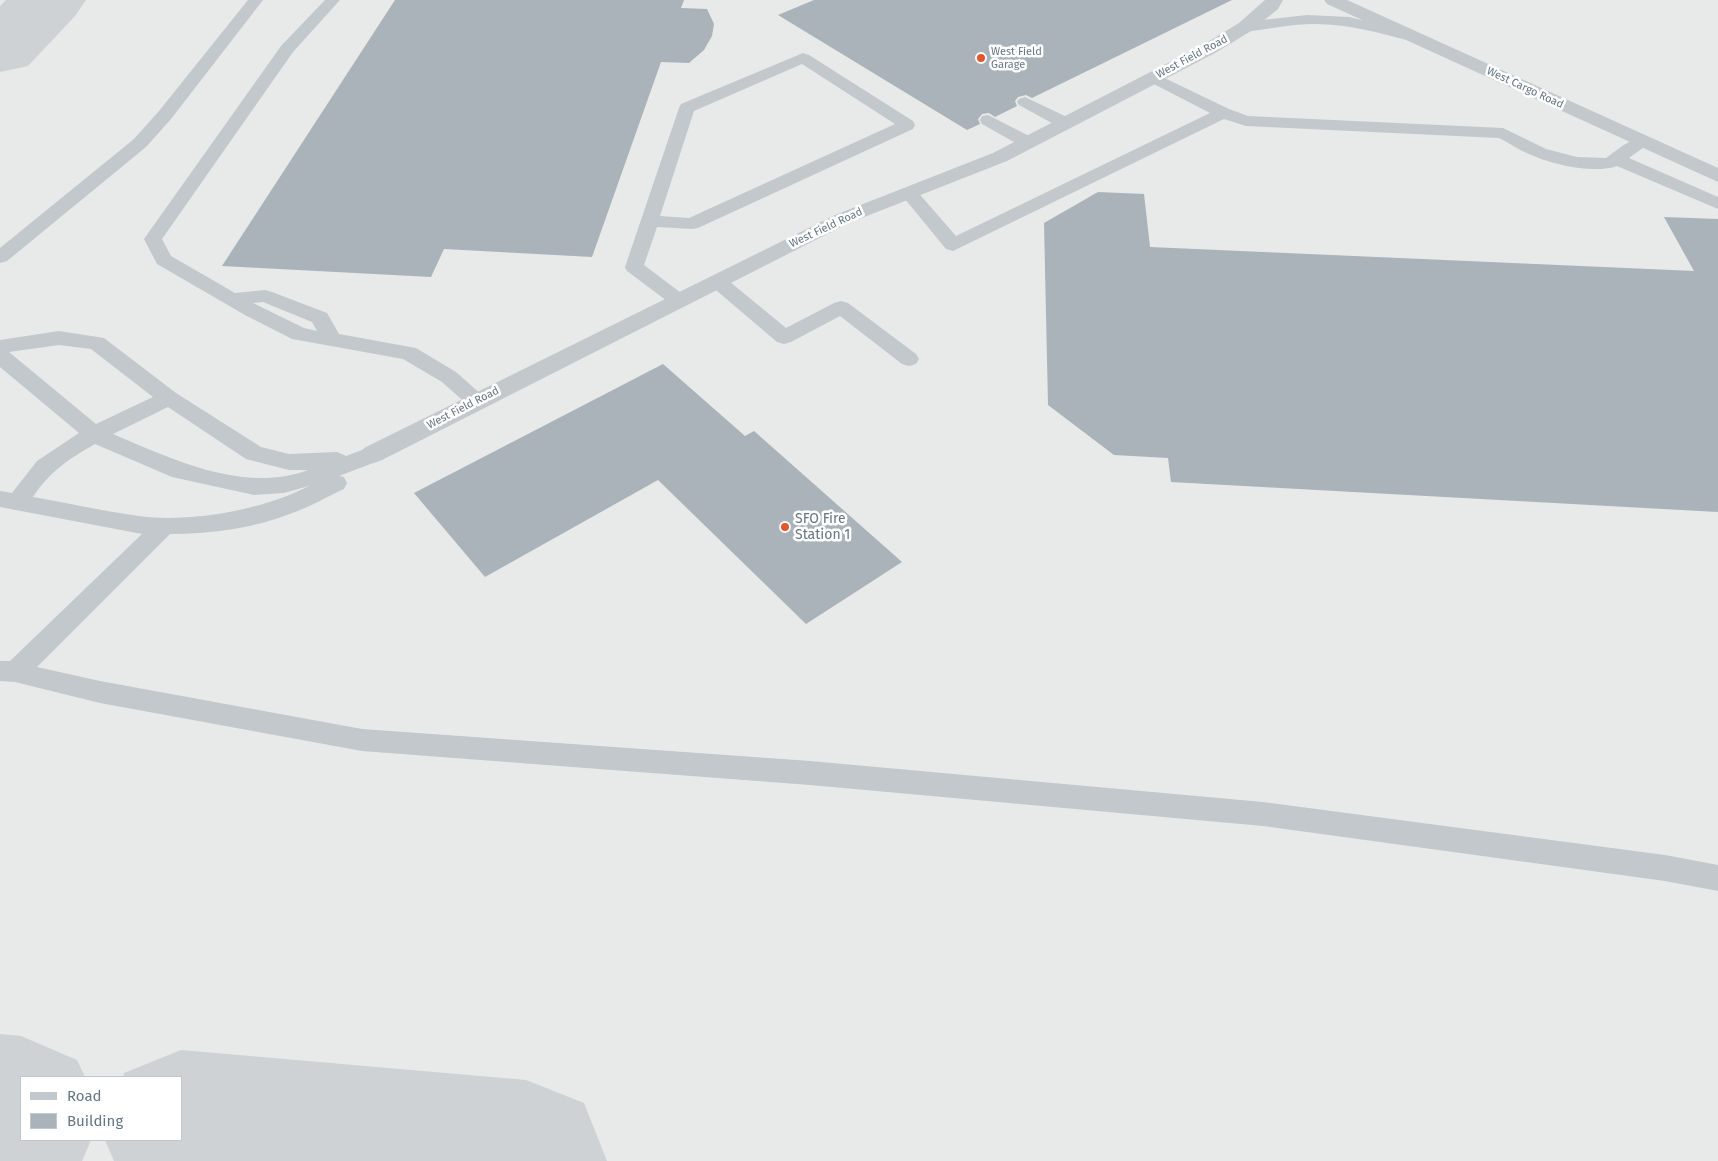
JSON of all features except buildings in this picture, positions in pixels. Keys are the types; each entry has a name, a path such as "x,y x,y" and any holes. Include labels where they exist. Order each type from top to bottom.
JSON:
{"street":[{"name":"West Field Road","path":"373,454 842,219 1000,156 1209,49 1245,28 1272,5 1274,0"},
{"name":"West Cargo Road","path":"1333,0 1718,176"}],"lane":[{"path":"0,257 140,143 165,115 256,0"},
{"path":"333,0 286,49 152,239 164,260 252,311 299,334 409,352 449,377 476,401"},
{"path":"1245,28 1300,20 1327,20 1365,24 1412,36"},
{"path":"649,221 692,224 907,125 802,58 687,108 649,221 634,267 678,300"},
{"path":"1154,78 1222,113 1246,121 1503,133 1540,153 1568,160 1600,164 1610,163 1642,142"},
{"path":"1025,102 1065,123"},
{"path":"909,193 953,244 1222,113"},
{"path":"988,120 1027,142"},
{"path":"1616,159 1718,204"},
{"path":"717,281 784,337 841,307 909,359"},
{"path":"0,347 59,338 96,343 169,398 254,453 289,462 316,462 373,454"},
{"path":"0,356 95,435 180,472 254,486 284,485 307,480 373,454"},
{"path":"9,501 49,463 95,435 169,398"},
{"path":"9,501 140,525 164,526 218,523 281,508 337,483 373,454"},
{"path":"5,667 164,526"},
{"path":"5,667 100,692 362,740 810,773 1263,814 1665,868 1718,878"}],"shaded area":[{"path":"0,0 1718,0 1718,1161 0,1161"}],"taxiway":[{"path":"0,49 49,0"},
{"path":"0,1114 20,1116"},
{"path":"182,1130 526,1161"}],"place":[{"name":"West Field Garage","path":"981,58"},
{"name":"SFO Fire Station 1","path":"785,527"}]}
